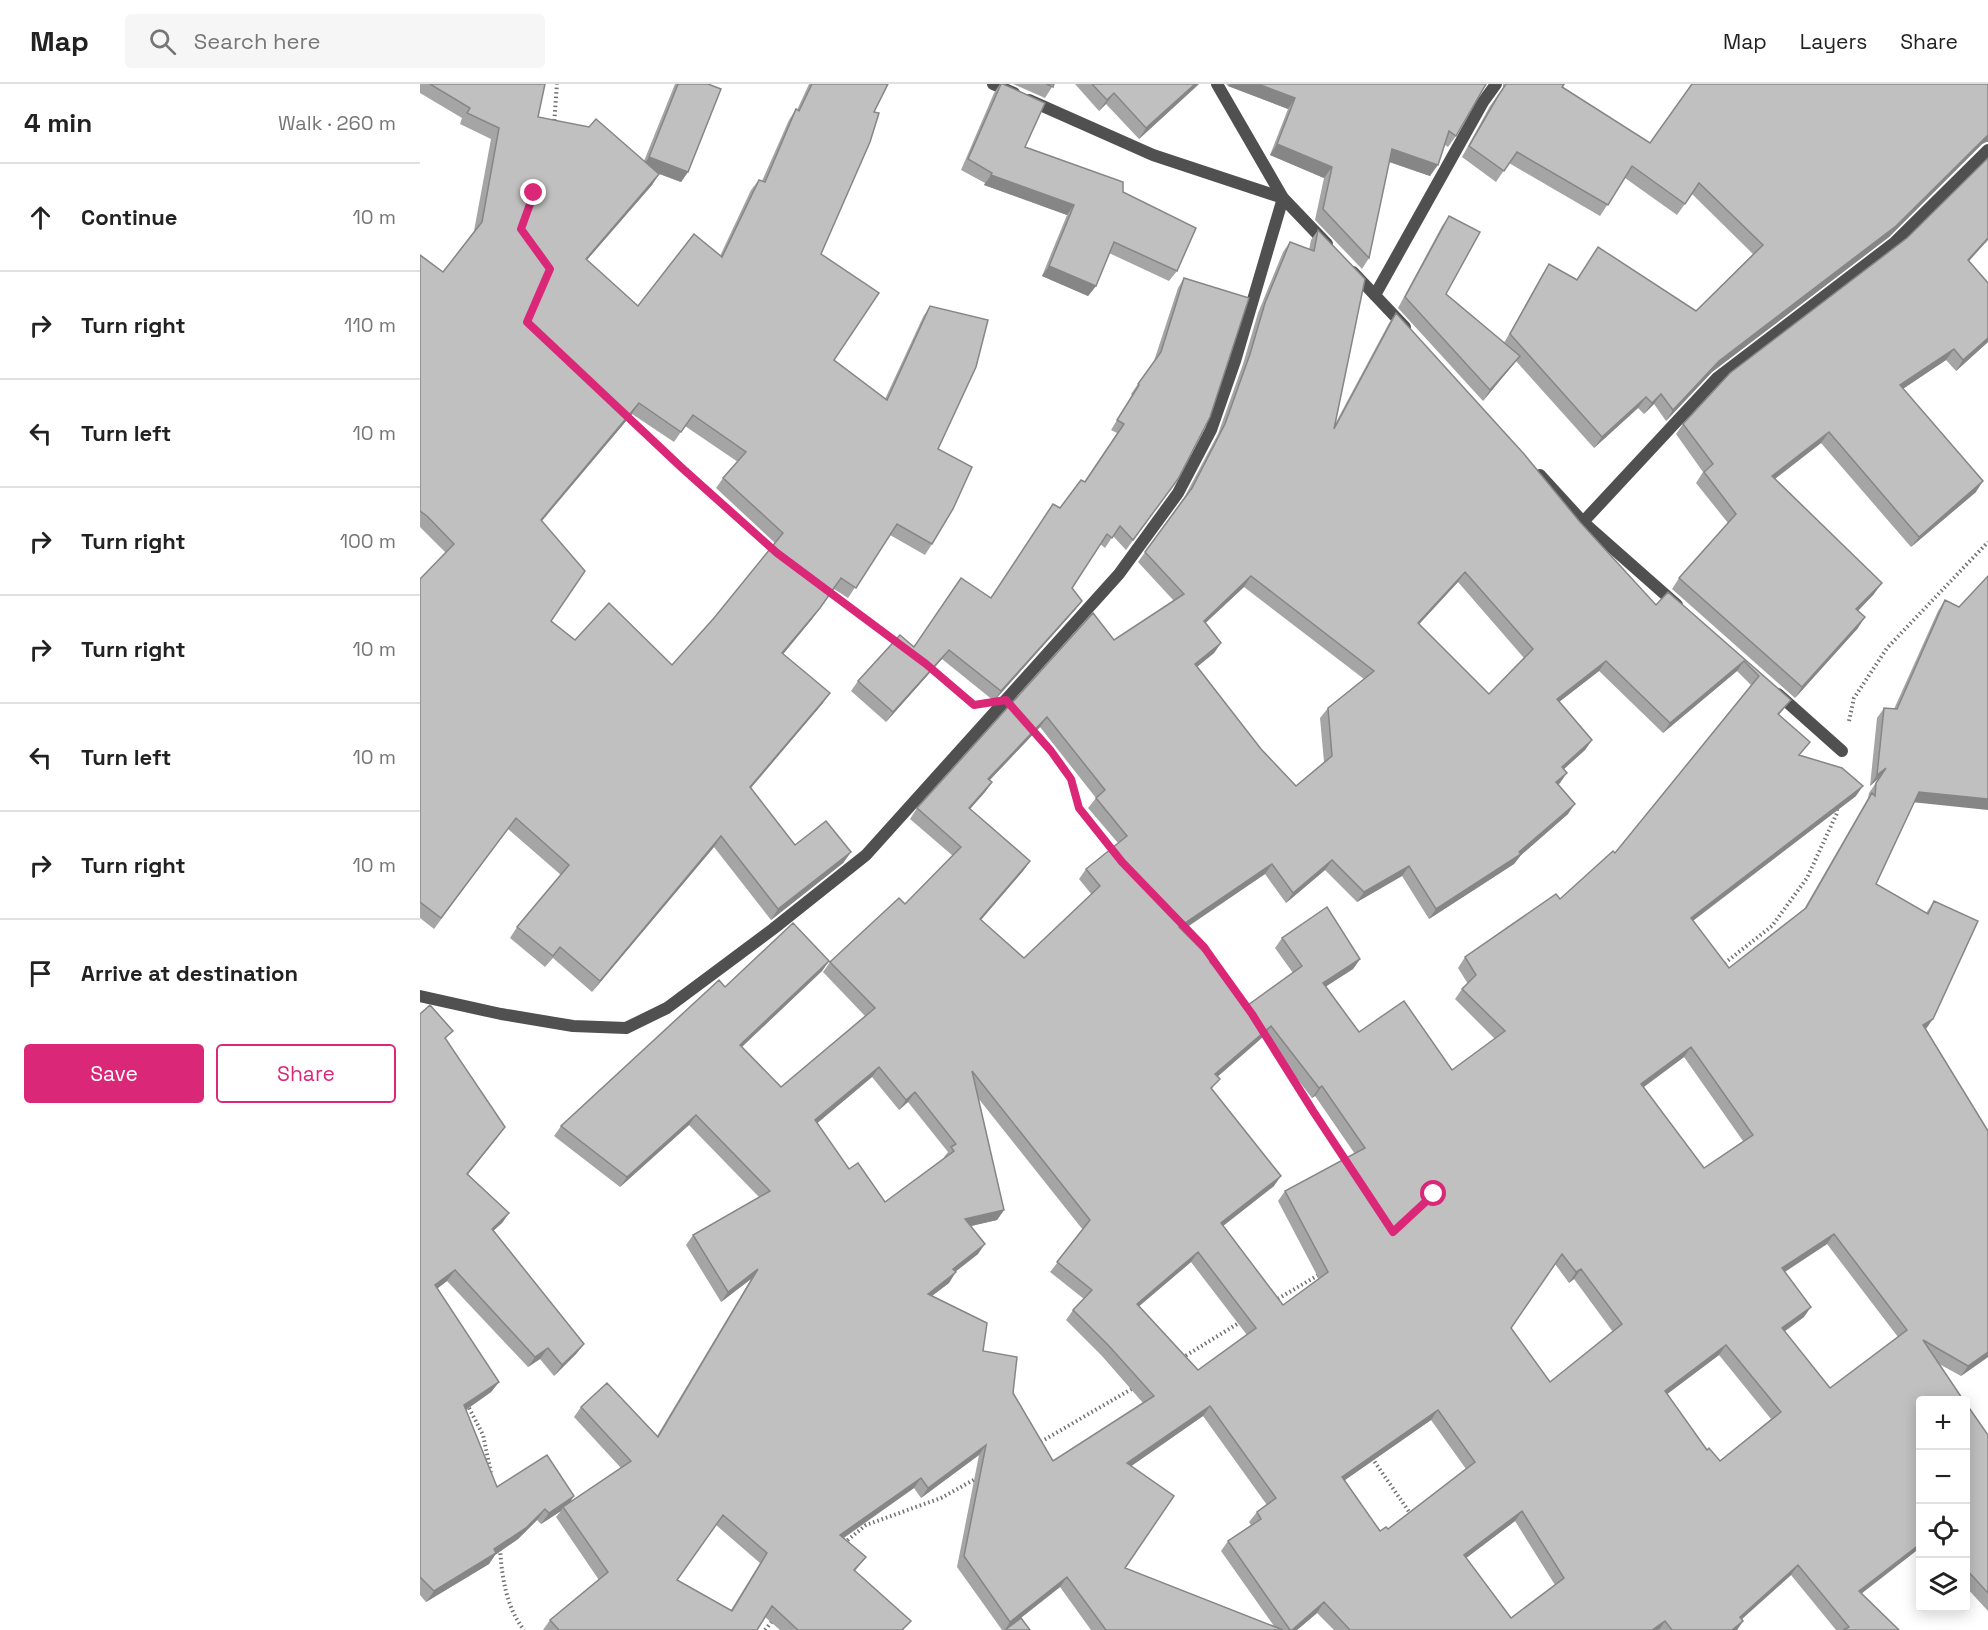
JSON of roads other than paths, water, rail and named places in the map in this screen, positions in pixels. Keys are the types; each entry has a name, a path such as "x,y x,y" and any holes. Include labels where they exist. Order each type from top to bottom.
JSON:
{"street":[{"path":"993,84 1153,155 1283,198"},
{"path":"1216,84 1283,198 1415,338"},
{"path":"1375,295 1483,102 1496,84"},
{"path":"1583,522 1718,378 1894,243 1988,150"},
{"path":"420,996 501,1014 573,1026 626,1028 667,1008 773,929 866,855 1119,574 1178,493 1211,430 1235,361 1283,198"},
{"path":"1535,470 1583,522 1690,617"},
{"path":"1770,688 1842,751"}]}
